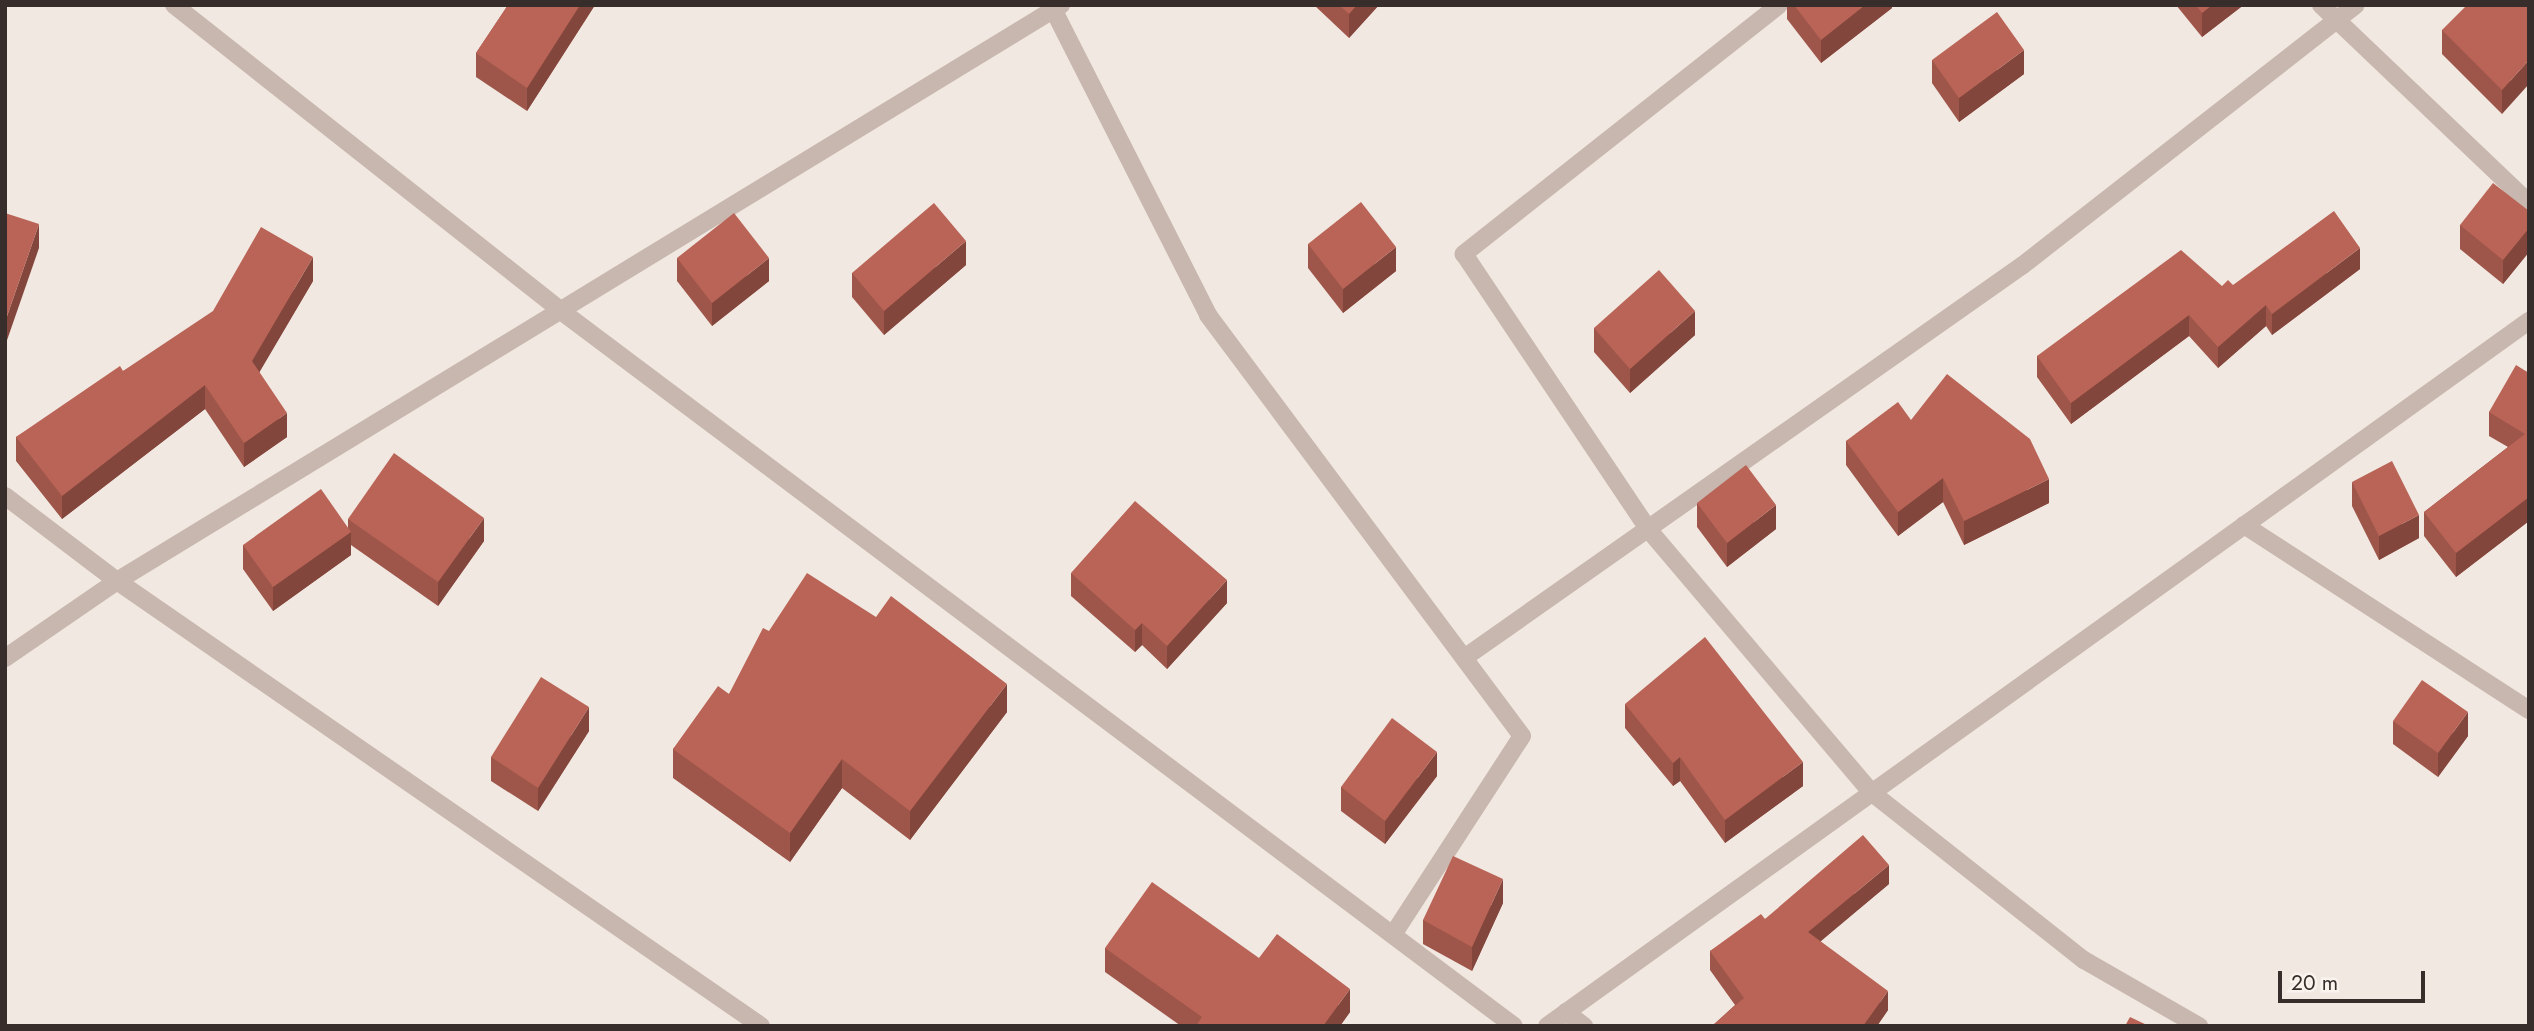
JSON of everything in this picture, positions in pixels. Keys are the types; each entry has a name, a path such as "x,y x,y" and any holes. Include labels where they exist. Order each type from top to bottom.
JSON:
{"street":[{"path":"174,5 561,311 1514,1026"},
{"path":"1779,5 1464,254 1647,529 1871,792 2084,960 2199,1026"},
{"path":"2321,5 2529,203"},
{"path":"1464,658 2023,265 2356,5"},
{"path":"5,658 117,581 1056,7 1208,315 1522,736 1393,935"},
{"path":"1547,1026 2529,321"},
{"path":"5,496 117,581 753,1024"},
{"path":"2244,525 2529,710"},
{"path":"1566,1012 1584,1026"}],"building":[{"path":"508,5 580,5 527,88 476,53"},
{"path":"1339,5 1357,5 1349,14"},
{"path":"1794,5 1865,5 1821,40"},
{"path":"2196,5 2212,5 2202,13"},
{"path":"2467,5 2529,5 2529,60 2502,90 2442,30"},
{"path":"1997,12 2024,50 1959,98 1932,60"},
{"path":"2493,183 2529,211 2529,228 2503,260 2460,225"},
{"path":"1361,202 1396,247 1343,289 1308,244"},
{"path":"934,203 966,241 884,311 852,273"},
{"path":"2334,211 2360,248 2272,314 2266,305 2218,347 2189,315 2071,403 2037,356 2181,250 2222,286 2228,280 2233,285"},
{"path":"5,213 39,224 5,322"},
{"path":"734,213 769,258 712,303 677,258"},
{"path":"261,227 313,257 252,361 287,413 244,443 205,385 62,496 16,437 120,366 123,371 213,311"},
{"path":"1659,270 1695,311 1630,369 1594,328"},
{"path":"2516,365 2529,373 2529,497 2456,553 2424,512 2525,434 2489,412"},
{"path":"1947,374 2030,439 2049,479 1964,521 1943,478 1898,512 1846,441 1898,402 1911,420"},
{"path":"394,453 484,518 438,582 348,519"},
{"path":"2392,461 2419,515 2379,536 2352,482"},
{"path":"1746,465 1776,505 1727,543 1697,503"},
{"path":"321,489 351,532 273,587 243,545"},
{"path":"1135,501 1227,580 1167,646 1142,623 1135,630 1071,573"},
{"path":"807,573 876,617 891,596 1007,684 910,811 842,759 790,833 673,749 718,686 729,694 763,628 769,631"},
{"path":"1705,637 1803,762 1725,820 1680,757 1673,763 1625,704"},
{"path":"541,677 589,707 538,788 491,757"},
{"path":"2422,680 2468,712 2438,753 2393,721"},
{"path":"1392,718 1437,752 1385,821 1341,787"},
{"path":"1863,835 1889,865 1808,932 1888,991 1863,1026 1712,1026 1744,998 1710,951 1761,914 1765,919"},
{"path":"1453,856 1503,879 1472,947 1423,920"},
{"path":"1152,882 1259,958 1277,934 1350,989 1323,1026 1196,1026 1202,1017 1105,948"},
{"path":"2130,1017 2149,1026 2125,1026"}]}
